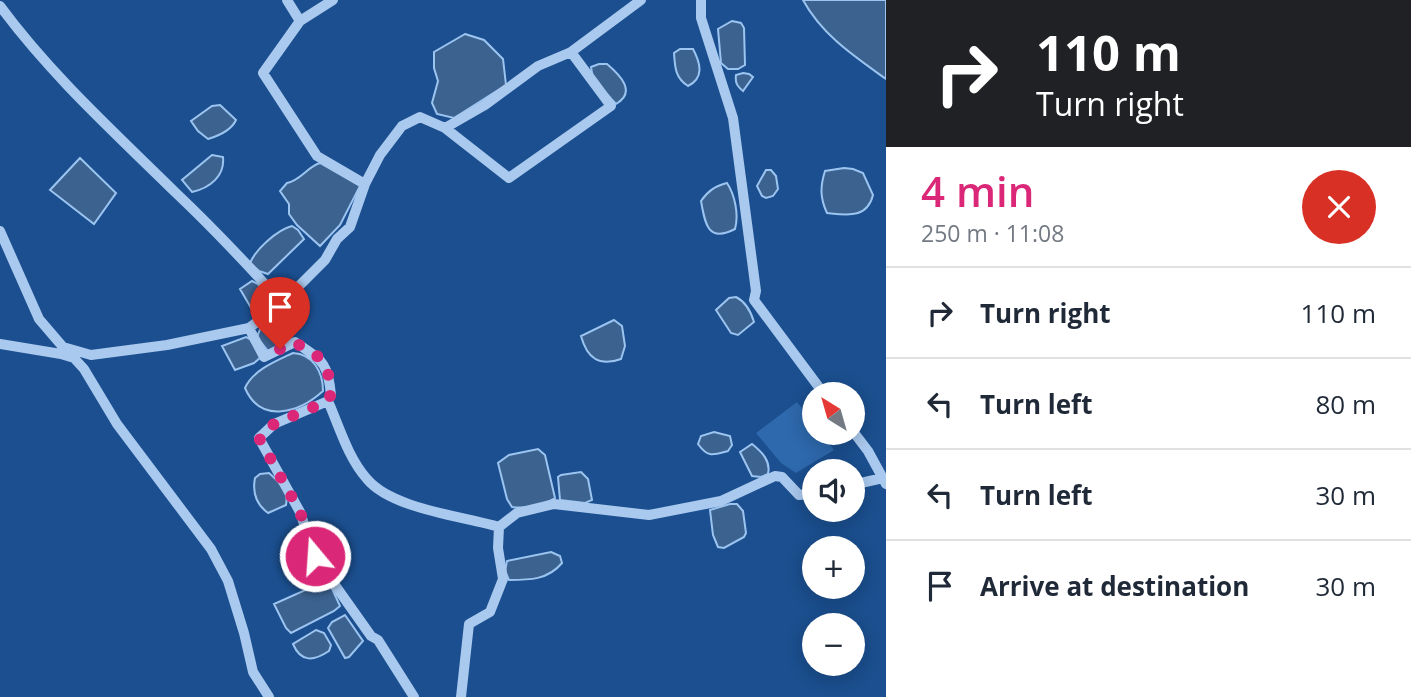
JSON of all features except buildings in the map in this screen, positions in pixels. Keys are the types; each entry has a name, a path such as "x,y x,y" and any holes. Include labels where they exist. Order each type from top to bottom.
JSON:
{"street":[{"path":"287,0 300,21"},
{"path":"333,0 300,21 263,73 317,156 365,184"},
{"path":"445,128 485,105 538,66 571,52 641,0"},
{"path":"701,0 701,18 733,118 756,291 754,300 815,382"},
{"path":"0,6 26,41 111,132 225,241 282,303"},
{"path":"0,232 39,319 63,347 91,355 167,345 249,328 282,303 325,260 337,239 350,227 365,184 380,155 402,126 420,117 445,128 509,178 611,106 571,52"},
{"path":"249,328 264,356 295,342 313,352 322,361 331,396 328,401 274,424 259,438 300,512 315,556 364,627 378,640 414,697"},
{"path":"0,344 61,354 74,358 85,369 117,424 211,549 228,581 253,672 269,697"},
{"path":"328,401 352,456 368,481 393,498 449,516 499,527"},
{"path":"863,445 885,481 865,483"},
{"path":"461,697 469,624 490,612 502,579 498,548 499,527 517,513 554,504 649,515 721,501 775,476 782,477 799,495 802,495"}],"shaded area":[{"path":"803,0 886,0 886,79 829,34"},
{"path":"732,21 741,23 744,28 745,65 738,69 728,69 721,63 718,29"},
{"path":"465,34 484,40 503,59 506,85 454,118 437,114 432,103 438,81 434,68 434,52"},
{"path":"680,49 693,49 698,60 699,75 688,86 680,79 675,67 674,53"},
{"path":"607,64 624,84 625,94 616,104 593,79 591,67"},
{"path":"743,73 753,77 743,91 737,84 736,75"},
{"path":"220,105 236,120 228,130 208,139 191,121 212,106"},
{"path":"212,155 223,157 222,170 205,188 192,192 182,180"},
{"path":"80,158 116,193 94,224 50,190"},
{"path":"320,163 360,186 340,225 320,246 289,214 289,204 280,191 287,183"},
{"path":"844,168 863,173 873,195 870,203 855,214 827,213 822,192 825,171"},
{"path":"766,170 771,170 776,176 778,189 773,196 766,198 757,186"},
{"path":"727,183 736,205 737,218 735,229 719,234 709,229 706,224 701,201 712,189"},
{"path":"292,226 304,239 268,274 259,271 250,263 268,241"},
{"path":"252,281 258,284 270,304 258,314 254,313 240,289"},
{"path":"736,297 748,308 754,322 738,335 731,333 716,310 729,298"},
{"path":"271,317 283,323 289,336 268,351 257,337 263,322"},
{"path":"614,320 622,326 625,346 621,359 606,362 595,359 590,355 581,336"},
{"path":"246,337 261,357 254,363 235,370 222,346"},
{"path":"293,353 306,357 316,365 323,391 292,409 271,411 261,407 252,400 245,388 253,376"},
{"path":"797,402 802,408 802,445 830,445 834,450 819,459 802,459 802,469 796,473 781,463 756,433"},
{"path":"714,432 730,436 732,445 728,451 711,454 698,444 701,436"},
{"path":"752,444 767,461 768,474 761,477 752,476 740,452"},
{"path":"538,449 545,455 555,498 534,506 512,507 507,499 498,463 509,455"},
{"path":"581,472 588,479 592,500 585,503 560,500 558,477"},
{"path":"269,473 283,487 287,500 286,505 268,513 258,502 254,483 260,474"},
{"path":"737,504 743,511 746,533 744,537 724,548 718,547 713,535 710,510"},
{"path":"551,552 560,556 562,563 551,573 531,579 509,580 505,571 507,561"},
{"path":"329,582 340,606 291,633 274,604"},
{"path":"345,615 363,641 345,658 328,628 332,622"},
{"path":"316,630 324,633 331,645 329,651 313,658 300,655 293,644"}],"route":[{"path":"280,349 295,342 313,352 322,361 330,383 331,396 328,401 274,424 259,438 300,512 315,556"}]}
